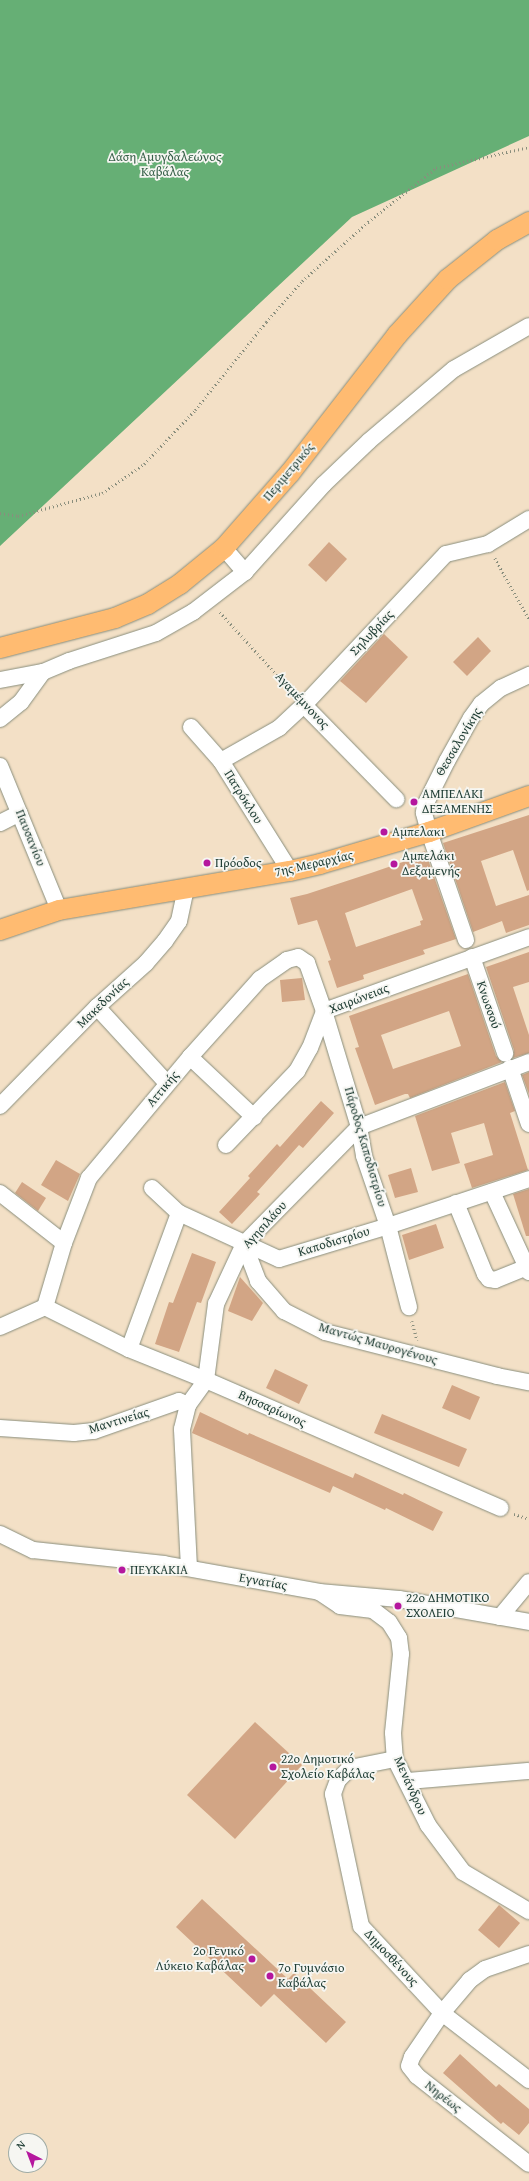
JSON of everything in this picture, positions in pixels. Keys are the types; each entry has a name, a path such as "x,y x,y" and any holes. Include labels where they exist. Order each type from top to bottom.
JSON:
{"main road":[{"name":"Περιμετρικός","path":"0,648 115,618 148,604 180,584 224,548 290,473 397,335 448,279 497,240 529,222"},
{"name":"7ης Μεραρχίας","path":"0,930 59,910 290,871 429,832 529,796"}],"street":[{"path":"0,680 43,672 69,661 156,633 209,600 245,572 324,484 369,441 454,369 529,326"},
{"name":"Σηλυβρίας","path":"221,760 279,728 304,705 446,554 488,544 529,519"},
{"path":"224,548 245,572"},
{"path":"0,719 21,702 43,672"},
{"name":"Θεσσαλονίκης","path":"429,832 424,813 427,797 471,718 490,696 511,682 529,675"},
{"name":"Αγαμέμνονος","path":"304,705 396,799"},
{"name":"Πατρόκλου","path":"191,727 221,760 290,871"},
{"name":"Παυσανίου","path":"0,766 59,910"},
{"path":"0,823 20,813"},
{"path":"429,832 466,940"},
{"name":"Μακεδονίας","path":"0,1106 97,1006 146,963 166,941 179,921 186,889"},
{"name":"Χαιρώνειας","path":"226,1145 297,1072 310,1048 324,1011 529,937"},
{"name":"Αττικής","path":"45,1307 64,1243 89,1178 167,1083 260,979 292,957 298,957 307,963 324,1011"},
{"name":"Κνωσσού","path":"472,957 505,1053"},
{"path":"97,1006 167,1083"},
{"name":"Πάροδος Καποδιστρίου","path":"324,1011 359,1127 364,1156 388,1226 409,1308"},
{"path":"190,1057 254,1117"},
{"name":"Αγησιλάου","path":"189,1568 182,1430 188,1405 206,1380 216,1304 244,1244 359,1127 529,1062"},
{"path":"510,1068 529,1124"},
{"name":"Καποδιστρίου","path":"152,1188 179,1213 279,1259 388,1226 529,1180"},
{"path":"456,1203 485,1274 489,1279 495,1280 528,1269 492,1192"},
{"path":"0,1193 64,1243"},
{"path":"129,1349 179,1213"},
{"name":"Μαντώς Μαυρογένους","path":"244,1244 258,1281 284,1311 325,1332 422,1358 529,1382"},
{"path":"0,1327 45,1307"},
{"name":"Βησσαρίωνος","path":"45,1307 129,1349 206,1380 500,1508"},
{"name":"Μαντινείας","path":"0,1428 74,1433 94,1431 179,1401 188,1405"},
{"name":"Εγνατίας","path":"0,1534 33,1550 164,1564 319,1592 399,1598 529,1622"},
{"path":"500,1617 529,1582"},
{"name":"Μενάνδρου","path":"319,1592 340,1606 373,1610 389,1622 399,1638 401,1654 393,1733 396,1759 428,1825 463,1872 529,1911"},
{"name":"Δημοσθένους","path":"396,1759 350,1768 338,1780 333,1794 361,1926 442,2013 529,2080"},
{"path":"407,1781 529,1771"},
{"path":"442,2013 470,1980 485,1969 529,1954"},
{"name":"Νηρέως","path":"442,2013 412,2057 409,2066 417,2076 529,2164"}],"path":[{"path":"0,513 18,516 102,493 138,468 196,410 266,322 302,281 368,222 436,168 529,146"},
{"path":"488,544 529,619"},
{"name":"Αγαμέμνονος","path":"209,600 304,705"},
{"path":"409,1308 422,1358"}],"green space":[{"name":"Δάση Αμυγδαλεώνος Καβάλας","path":"0,0 529,0 529,136 352,217 0,546"}],"building":[{"path":"329,542 347,559 326,582 308,565"},
{"path":"384,634 408,657 366,703 340,681"},
{"path":"478,637 491,651 467,676 453,662"},
{"path":"529,815 529,890 527,891 513,850 481,861 496,906 529,895 529,925 506,933 502,921 473,932 443,843"},
{"path":"425,851 456,939 423,950 425,954 363,975 364,979 337,988 328,961 331,960 317,920 298,925 290,898 307,894 403,862 402,859","holes":["412,889 423,920 420,921 421,925 356,947 345,913"]},
{"path":"529,952 529,982 513,987 529,1035 529,1053 513,1058 514,1050 486,967"},
{"path":"468,974 496,1056 502,1062 410,1098 408,1094 405,1094 375,1105 355,1048 359,1047 349,1016","holes":["449,1011 461,1046 393,1069 381,1035"]},
{"path":"302,978 305,1000 282,1002 280,980"},
{"path":"529,1072 529,1094 522,1075"},
{"path":"505,1082 515,1111 510,1113 528,1170 472,1188 464,1164 493,1155 484,1123 451,1133 460,1163 432,1171 415,1116"},
{"path":"321,1101 334,1113 303,1148 299,1145 257,1192 260,1194 232,1224 219,1212 250,1178 248,1176 277,1144 280,1147"},
{"path":"56,1160 80,1174 68,1201 41,1185"},
{"path":"411,1168 418,1192 395,1198 388,1175"},
{"path":"22,1182 46,1198 38,1211 15,1193"},
{"path":"529,1189 529,1236 526,1236 513,1194"},
{"path":"436,1224 444,1248 409,1260 402,1235"},
{"path":"192,1253 216,1262 201,1303 197,1302 179,1352 155,1344 169,1302 173,1303"},
{"path":"240,1277 263,1303 252,1321 228,1311"},
{"path":"275,1369 308,1385 299,1404 266,1388"},
{"path":"452,1385 480,1397 470,1420 442,1408"},
{"path":"200,1412 248,1435 249,1433 353,1478 355,1473 403,1495 404,1493 443,1512 433,1531 386,1508 385,1510 333,1486 330,1493 192,1433"},
{"path":"382,1414 467,1449 459,1467 374,1433"},
{"path":"255,1722 302,1765 235,1839 187,1795"},
{"path":"202,1899 288,1979 294,1973 346,2022 326,2043 274,1994 261,2007 176,1927"},
{"path":"499,1905 520,1923 499,1948 478,1930"},
{"path":"460,2054 496,2087 499,2084 529,2109 529,2123 519,2135 503,2122 501,2124 443,2073"}],"place":[{"name":"ΑΜΠΕΛΑΚΙ ΔΕΞΑΜΕΝΗΣ","path":"414,802"},
{"name":"Αμπελακι","path":"384,832"},
{"name":"Πρόοδος","path":"207,863"},
{"name":"Αμπελάκι Δεξαμενής","path":"394,864"},
{"name":"ΠΕΥΚΑΚΙΑ","path":"122,1570"},
{"name":"22ο ΔΗΜΟΤΙΚΟ ΣΧΟΛΕΙΟ","path":"398,1606"},
{"name":"22ο Δημοτικό Σχολείο Καβάλας","path":"273,1767"},
{"name":"2ο Γενικό Λύκειο Καβάλας","path":"252,1959"},
{"name":"7ο Γυμνάσιο Καβάλας","path":"270,1976"}]}
